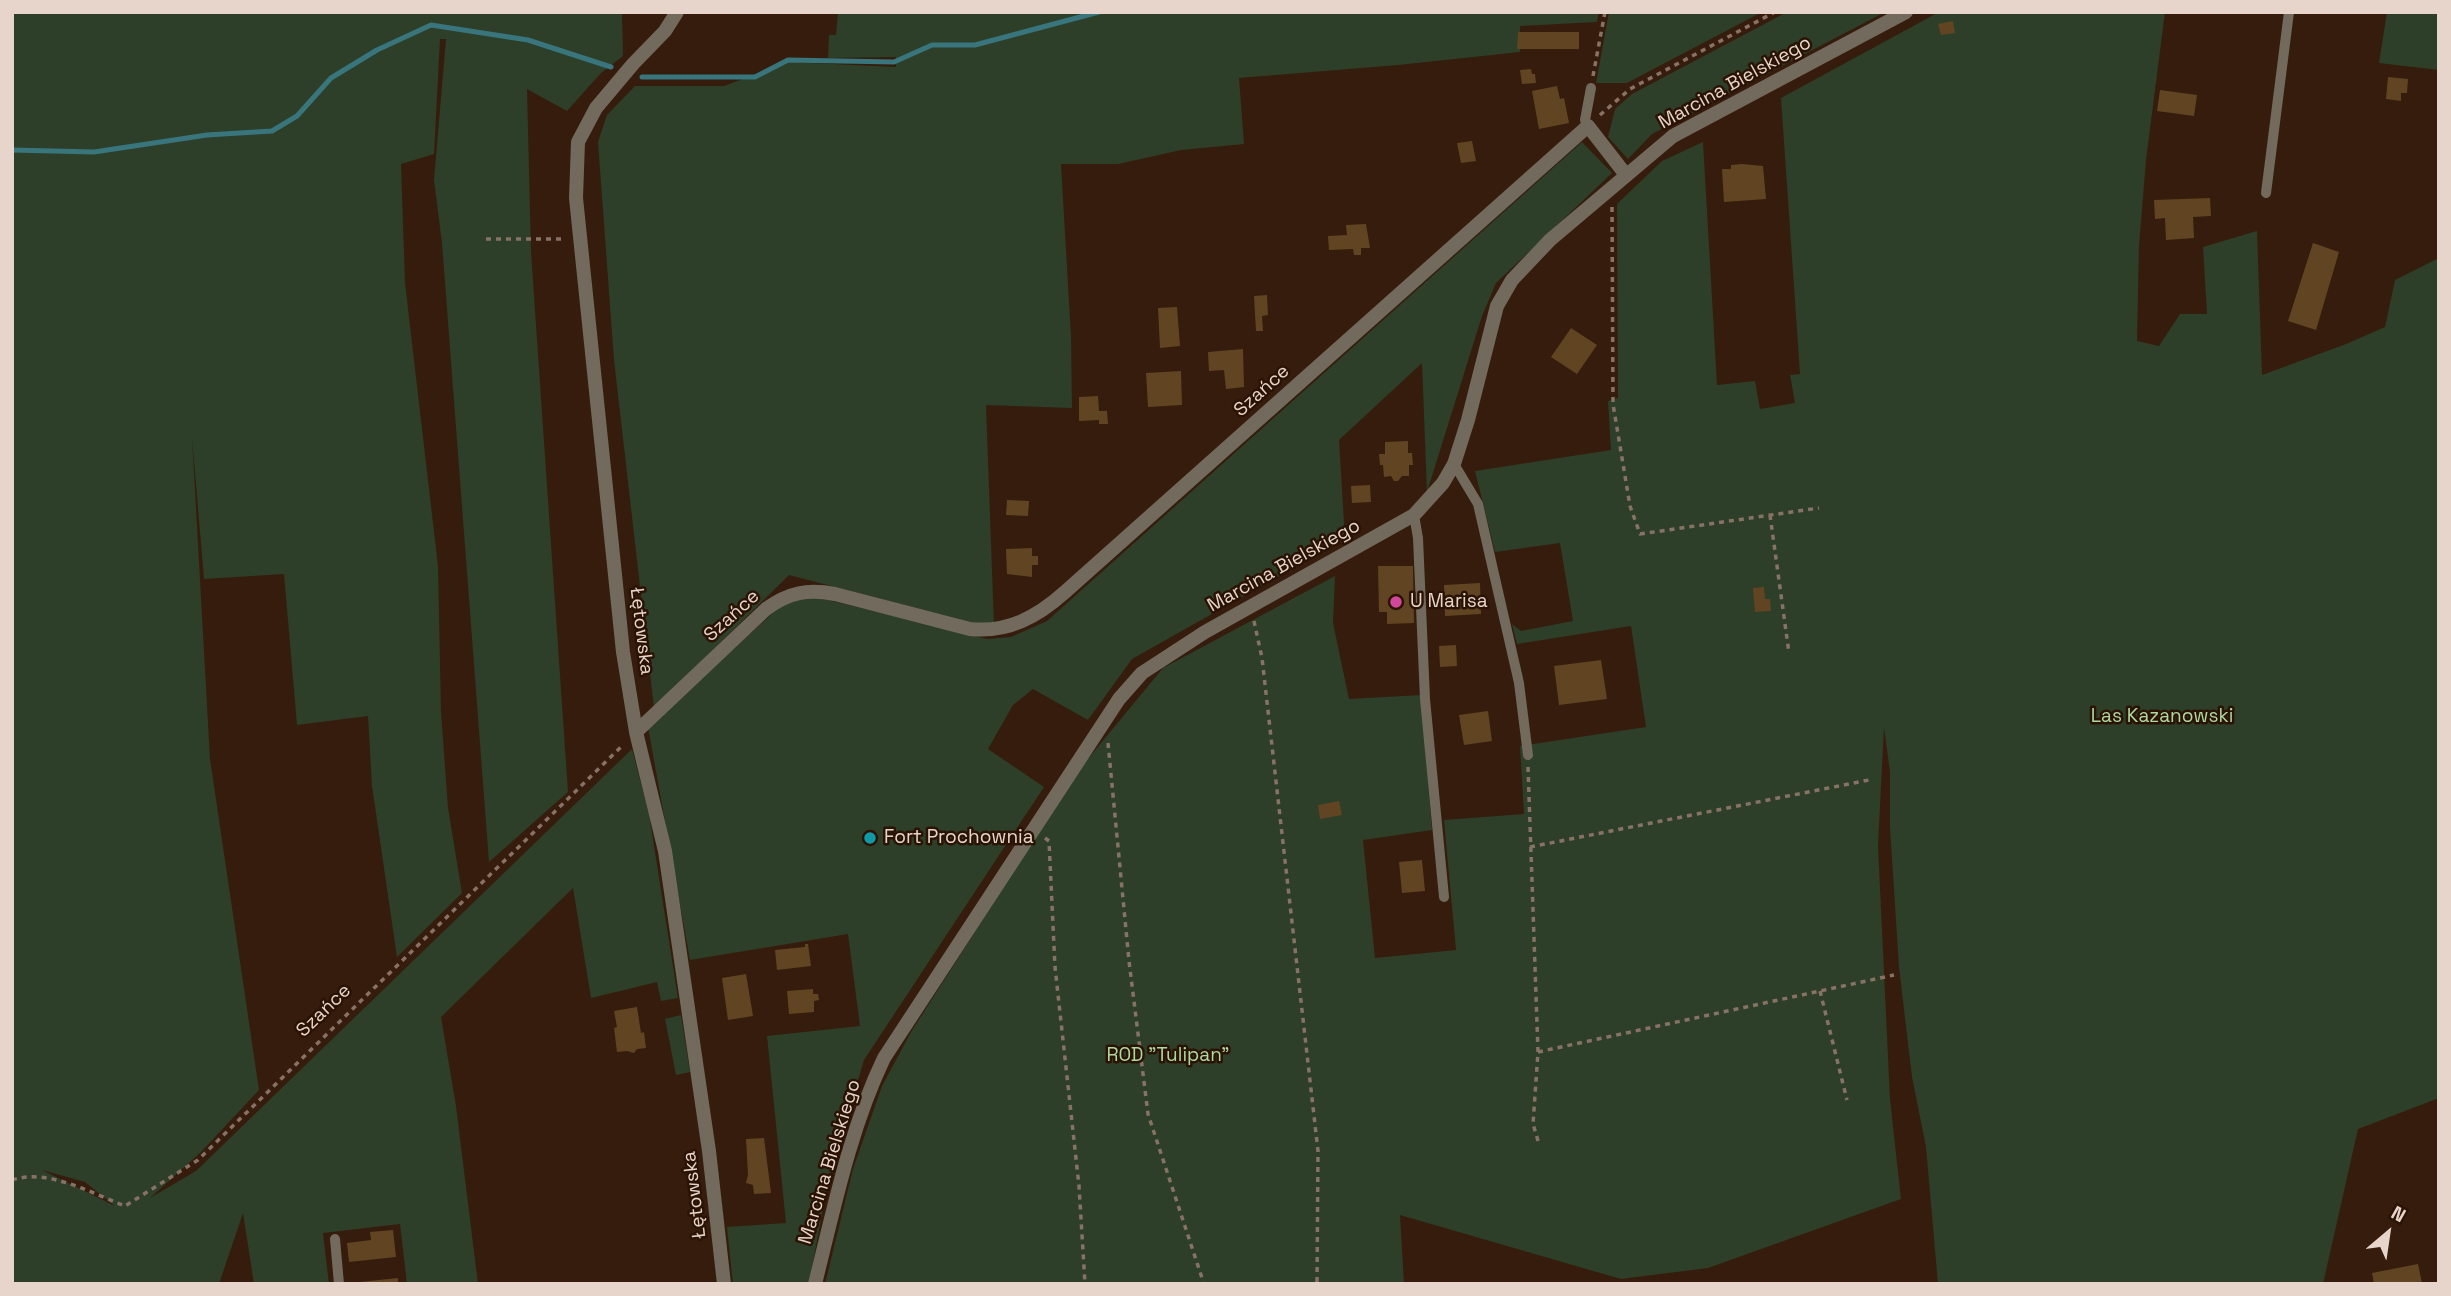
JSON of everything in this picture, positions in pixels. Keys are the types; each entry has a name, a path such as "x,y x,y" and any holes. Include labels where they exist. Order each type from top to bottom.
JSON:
{"street":[{"name":"Łętowska","path":"677,12 666,31 633,64 596,108 578,142 576,198 623,652 636,732 665,851 709,1151 724,1284"},
{"name":"Marcina Bielskiego","path":"815,1284 849,1151 875,1077 903,1028 1119,699 1142,673 1205,632 1414,515 1443,483 1454,464 1497,306 1511,280 1550,240 1673,136 1906,12"},
{"path":"1588,126 1626,175"},
{"name":"Szańce","path":"636,732 766,609 782,597 798,592 835,594 970,629 988,631 1022,622 1052,603 1588,126"}],"lane":[{"path":"2266,193 2289,12"},
{"path":"1588,126 1585,120 1591,88"},
{"path":"1454,464 1478,504 1519,683 1528,755"},
{"path":"1414,515 1418,538 1425,699 1444,897"},
{"path":"335,1239 339,1284"}],"path":[{"path":"1591,88 1605,12"},
{"path":"1588,126 1630,89 1775,12"},
{"path":"1608,191 1612,209 1613,404 1630,506 1640,534 1819,508"},
{"path":"486,239 580,239"},
{"path":"1770,515 1790,653"},
{"path":"1251,607 1262,658 1318,1151 1317,1284"},
{"path":"1099,731 1108,743 1129,961 1148,1114 1204,1284"},
{"name":"Szańce","path":"12,1180 24,1176 59,1181 125,1206 198,1160 636,732"},
{"path":"1528,755 1538,1052 1533,1124 1539,1144"},
{"path":"1530,847 1869,780"},
{"path":"1034,829 1049,841 1055,967 1079,1186 1085,1284"},
{"path":"1538,1052 1894,975"},
{"path":"1820,991 1847,1100"}],"green space":[{"path":"12,12 622,12 623,56 601,73 567,111 527,89 531,252 568,792 489,862 442,243 434,180 446,39 440,39 434,154 401,164 405,283 438,566 441,712 448,808 462,893 397,957 372,786 368,716 297,725 284,574 204,579 192,437 210,759 259,1090 201,1152 150,1198 196,1171 632,749 649,814 678,998 661,1001 657,982 591,998 573,888 441,1017 456,1106 478,1284 407,1284 400,1224 323,1233 329,1284 254,1284 243,1213 219,1284 12,1284","holes":["42,1170 85,1182 115,1206"]},
{"path":"838,12 1599,12 1597,22 1520,26 1520,52 1239,78 1244,144 1181,150 1118,164 1061,164 1071,337 1072,408 986,405 994,626 989,627 789,575 654,708 614,360 598,142 607,115 635,86 724,86 789,62 896,67 896,57 828,58 829,35 836,35"},
{"path":"1609,12 1762,12 1627,83 1596,83"},
{"path":"1787,12 1885,12 1652,134 1628,159 1608,137 1615,109 1632,94"},
{"path":"1939,12 2165,12 2146,160 2139,246 2137,341 2159,346 2180,314 2207,314 2203,247 2257,231 2262,375 2385,327 2395,280 2439,258 2439,1098 2358,1129 2323,1284 1938,1284 1926,1147 1912,1077 1899,967 1890,828 1890,772 1884,727 1878,846 1890,1099 1901,1199 1708,1268 1621,1279 1400,1215 1404,1284 825,1284 853,1169 882,1086 911,1032 1077,772 1163,668 1335,576 1333,623 1349,699 1421,695 1432,830 1363,840 1375,958 1456,950 1444,820 1524,814 1520,746 1646,727 1631,626 1517,644 1512,624 1521,631 1573,621 1560,543 1495,552 1475,471 1611,450 1608,401 1618,398 1617,204 1662,161 1703,142 1717,385 1755,381 1760,409 1795,403 1790,375 1800,374 1781,98"},
{"path":"2387,12 2439,12 2439,70 2379,63"},
{"path":"1582,142 1612,173 1496,283 1482,316 1427,492 1422,363 1339,440 1345,539 1132,659 1088,720 1033,689 1013,705 988,749 1044,787 864,1060 828,1181 809,1284 733,1284 727,1227 786,1223 767,1036 860,1026 848,934 690,960 648,727 774,612 796,600 820,598 987,639 1011,637 1047,621"},
{"path":"681,1015 690,1072 676,1075 665,1019"}],"building":[{"path":"1953,21 1955,33 1941,35 1938,24"},
{"path":"1518,32 1579,32 1579,49 1517,49"},
{"path":"1531,69 1536,83 1522,84 1520,70"},
{"path":"2388,77 2408,79 2407,93 2401,93 2401,101 2386,99"},
{"path":"1557,86 1560,99 1564,98 1569,123 1539,129 1532,91"},
{"path":"2160,90 2197,95 2194,116 2157,111"},
{"path":"1472,141 1476,161 1461,163 1457,143"},
{"path":"1731,165 1763,166 1766,199 1724,202 1722,169 1731,169"},
{"path":"2210,198 2211,216 2193,217 2194,238 2166,240 2165,218 2155,219 2154,200"},
{"path":"1366,224 1370,248 1361,248 1361,255 1354,255 1353,249 1329,250 1328,236 1347,235 1346,225"},
{"path":"2313,243 2339,252 2316,330 2288,321"},
{"path":"1267,295 1268,315 1262,316 1263,331 1256,331 1254,296"},
{"path":"1177,307 1180,346 1160,348 1158,308"},
{"path":"1571,328 1597,345 1577,374 1551,357"},
{"path":"1243,349 1244,387 1226,389 1224,370 1209,371 1208,352"},
{"path":"1181,371 1182,405 1148,407 1146,373"},
{"path":"1098,396 1099,411 1107,411 1108,424 1099,424 1099,420 1079,421 1079,397"},
{"path":"1408,441 1408,453 1412,453 1413,465 1409,465 1409,476 1402,476 1398,481 1394,481 1391,476 1384,477 1379,454 1385,454 1385,442"},
{"path":"1370,485 1371,502 1352,503 1351,486"},
{"path":"1007,500 1029,501 1028,516 1006,515"},
{"path":"1032,548 1032,556 1038,556 1038,565 1032,565 1032,577 1007,574 1006,549"},
{"path":"1378,566 1413,566 1414,623 1387,624 1387,612 1379,612"},
{"path":"1480,583 1481,614 1445,616 1444,585"},
{"path":"1764,587 1765,599 1770,599 1771,611 1755,612 1753,588"},
{"path":"1456,645 1457,666 1440,667 1439,646"},
{"path":"1601,660 1607,699 1559,705 1554,666"},
{"path":"1488,711 1492,741 1464,745 1459,715"},
{"path":"1339,801 1342,815 1320,819 1318,805"},
{"path":"1422,860 1425,891 1402,893 1399,862"},
{"path":"805,944 808,944 811,966 777,970 775,950 805,947"},
{"path":"746,974 753,1016 728,1020 722,978"},
{"path":"813,989 813,994 818,994 819,1000 814,1001 814,1012 789,1014 787,991"},
{"path":"637,1007 646,1048 637,1049 634,1053 617,1052 614,1011"},
{"path":"764,1138 771,1193 754,1194 753,1185 746,1183 746,1139"},
{"path":"393,1230 396,1257 349,1262 347,1243 371,1240 370,1232"},
{"path":"2418,1264 2422,1283 2374,1284 2372,1273"},
{"path":"398,1278 398,1284 360,1284 360,1282"}],"waterway":[{"path":"642,77 755,77 788,60 894,62 932,45 975,45 1099,12"},
{"path":"12,150 94,152 207,135 272,131 297,116 331,78 377,50 431,25 528,40 611,67"}],"place":[{"name":"U Marisa","path":"1396,602"},
{"name":"Fort Prochownia","path":"870,838"}],"park label":[{"name":"Las Kazanowski","path":"2162,717"},
{"name":"ROD \"Tulipan\"","path":"1168,1056"}]}
